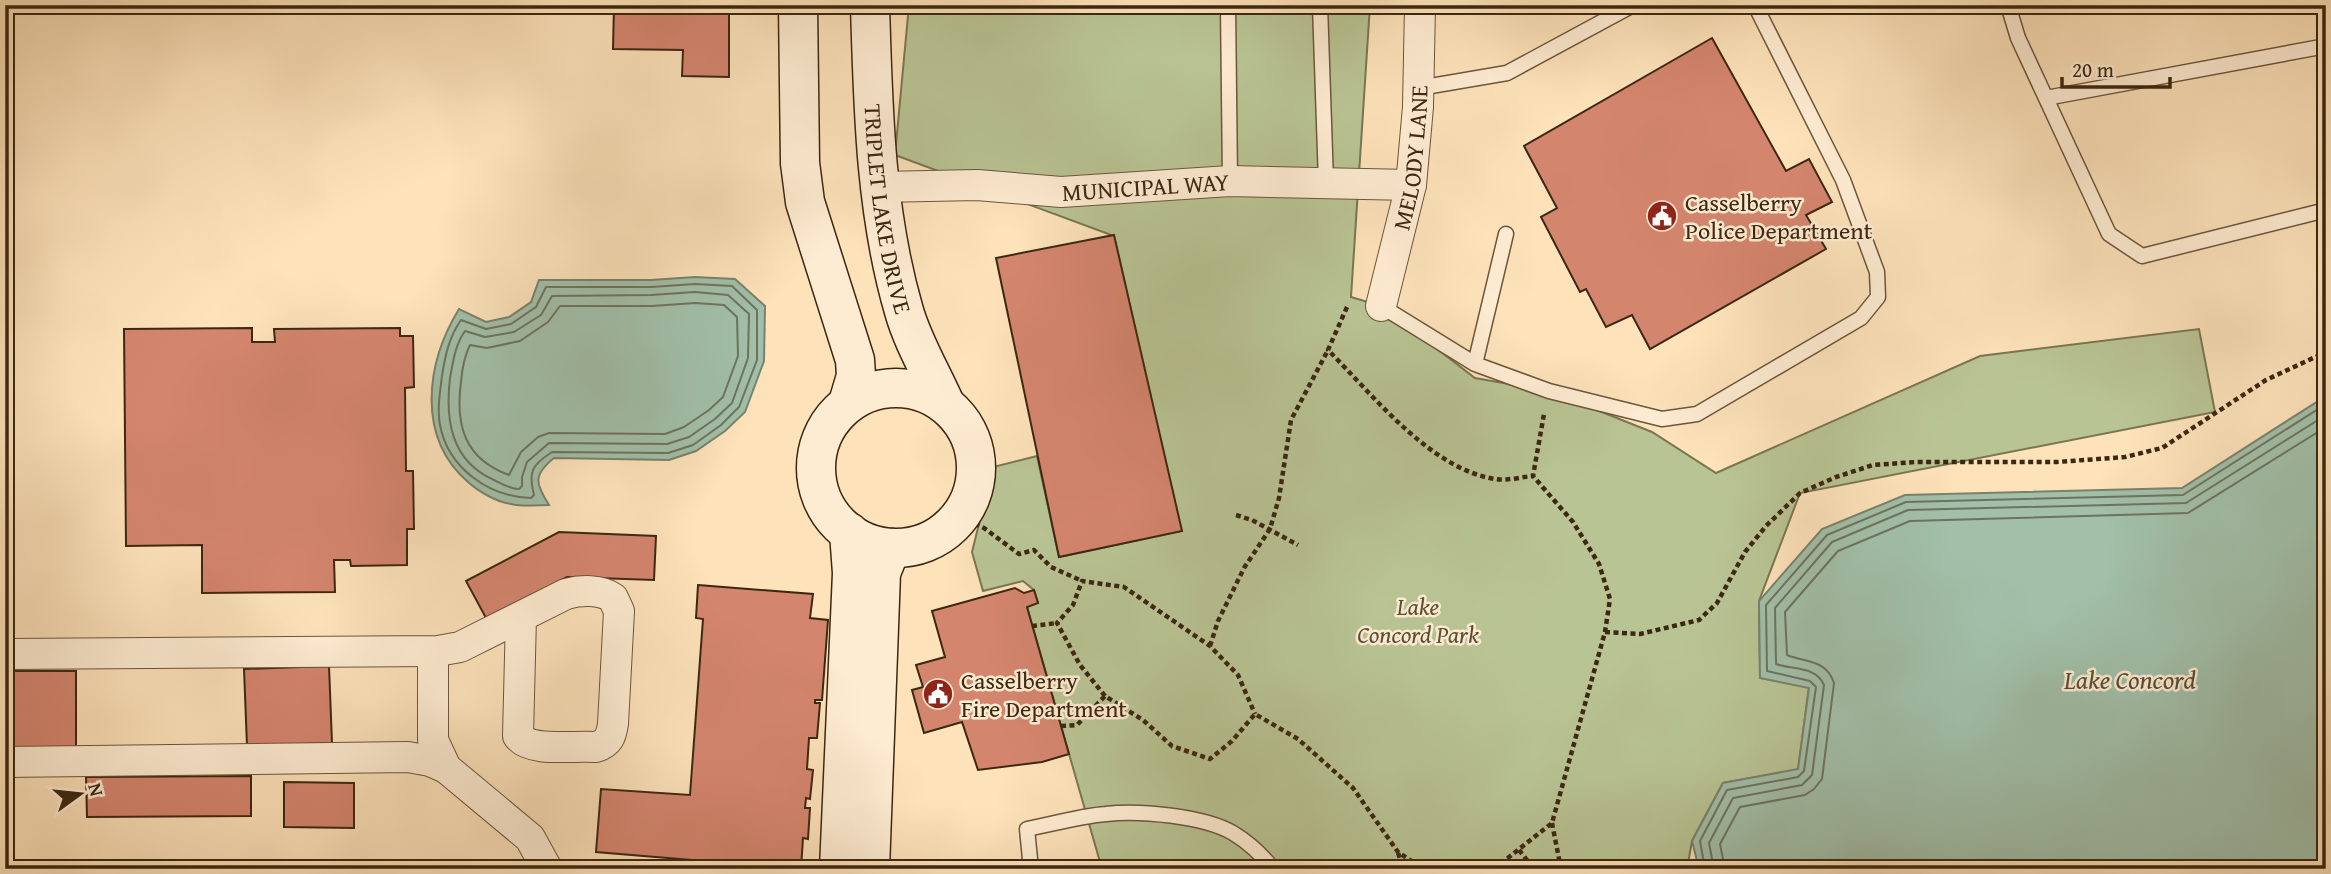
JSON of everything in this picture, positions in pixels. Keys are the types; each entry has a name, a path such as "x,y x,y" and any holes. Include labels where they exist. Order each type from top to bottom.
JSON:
{"street":[{"path":"798,5 800,163 805,202 855,360 856,376 848,404"},
{"name":"TRIPLET LAKE DRIVE","path":"870,5 873,100 880,187 889,251 905,314 945,404"},
{"name":"MELODY LANE","path":"1381,306 1411,185 1419,88 1420,5"},
{"name":"MUNICIPAL WAY","path":"880,187 977,185 1061,192 1230,181 1411,185"},
{"path":"902,387 925,392 945,404 963,424 974,449 976,476 968,503 953,525 931,541 904,548 891,548 858,540 839,524 824,504 816,481 816,456 823,432 837,412 857,397 879,388 902,387"},
{"path":"839,869 852,573 849,532"},
{"path":"870,869 881,573 891,548"},
{"path":"5,654 433,652 460,647 560,596 576,592 605,593 617,603 619,611 613,724 611,736 603,745 535,746 520,739 516,732 521,617"},
{"path":"433,652 433,740 446,768"},
{"path":"5,762 408,757 430,761 446,768 530,838 547,869"}],"lane":[{"path":"1228,5 1230,181"},
{"path":"1320,5 1326,183"},
{"path":"1419,88 1507,73 1633,5"},
{"path":"1381,306 1475,364 1549,391 1662,419 1697,414 1861,318 1878,297 1877,272 1843,180 1755,5"},
{"path":"2008,5 2018,38 2109,234 2142,256 2326,210"},
{"path":"2046,98 2326,46"},
{"path":"1475,364 1507,233"},
{"path":"1031,869 1027,829 1105,814 1147,812 1194,820 1232,832 1263,857 1273,869"}],"path":[{"path":"1210,646 1218,621 1244,568 1270,529 1279,498 1291,420 1328,350 1351,298"},
{"path":"1328,350 1412,435 1460,469 1497,480 1532,476"},
{"path":"1605,632 1640,634 1699,620 1717,603 1745,552 1766,526 1800,493 1836,477 1873,465 1916,462 2057,462 2125,457 2162,448 2266,380 2326,352"},
{"path":"1532,476 1549,391"},
{"path":"1532,476 1573,522 1599,564 1610,599 1605,632 1552,823 1561,869"},
{"path":"1236,515 1252,520 1298,545"},
{"path":"967,520 984,528 1019,554 1034,550 1051,567 1082,581 1124,587 1210,646 1238,675 1255,714 1297,739 1353,788 1398,852 1404,869"},
{"path":"1032,626 1057,623 1073,606 1082,581"},
{"path":"1057,623 1080,665 1105,696 1143,720 1172,746 1210,759 1232,741 1255,714"},
{"path":"1061,726 1077,724 1105,696"},
{"path":"1494,869 1552,823"},
{"path":"1519,850 1534,869"},
{"path":"1398,852 1423,869"}],"green space":[{"name":"Lake Concord Park","path":"909,5 1370,5 1351,297 1381,306 1475,378 1549,391 1652,432 1716,473 1980,356 2199,329 2215,412 1800,493 1759,601 1760,678 1809,687 1798,770 1723,783 1692,841 1687,869 1102,869 1027,607 1038,603 1034,590 1023,581 983,591 972,552 993,467 1037,456 1059,557 1181,531 1114,236 895,155"}],"water":[{"path":"695,277 735,279 765,306 764,361 745,412 725,431 696,451 669,460 554,458 542,469 538,480 549,505 525,506 494,499 472,486 451,464 440,444 432,399 439,352 459,309 486,322 509,317 531,302 539,280 651,280"},
{"name":"Lake Concord","path":"2326,396 2326,869 1699,869 1692,841 1723,783 1798,769 1809,688 1760,678 1759,601 1822,529 1905,495 2182,488"}],"building":[{"path":"614,5 729,5 729,77 682,76 683,50 613,49"},
{"path":"1712,38 1786,171 1809,159 1832,202 1806,215 1826,249 1650,349 1632,315 1606,327 1586,289 1580,292 1541,217 1557,208 1524,146"},
{"path":"1114,235 1182,531 1059,557 996,258"},
{"path":"252,328 252,342 275,342 274,329 400,328 400,336 413,336 414,387 405,388 406,471 413,471 414,529 407,529 407,565 351,566 350,560 334,560 335,592 202,593 202,545 126,546 124,329"},
{"path":"559,532 656,536 654,580 567,577 486,618 466,581"},
{"path":"698,585 813,594 810,618 828,620 822,700 815,700 815,703 820,703 817,738 809,738 807,769 813,770 810,799 806,798 805,808 810,808 808,839 803,838 801,869 596,852 601,789 690,795 703,619 696,618"},
{"path":"1015,588 1024,593 1034,590 1038,603 1027,607 1069,754 1042,762 978,770 962,722 924,733 912,690 923,687 916,665 945,657 932,611"},
{"path":"329,666 332,743 247,746 244,669"},
{"path":"5,671 76,671 76,748 5,748"},
{"path":"251,776 251,816 87,817 86,777"},
{"path":"284,782 354,783 354,828 284,827"}],"place":[{"name":"Casselberry Police Department","path":"1662,216"},
{"name":"Casselberry Fire Department","path":"938,694"}]}
